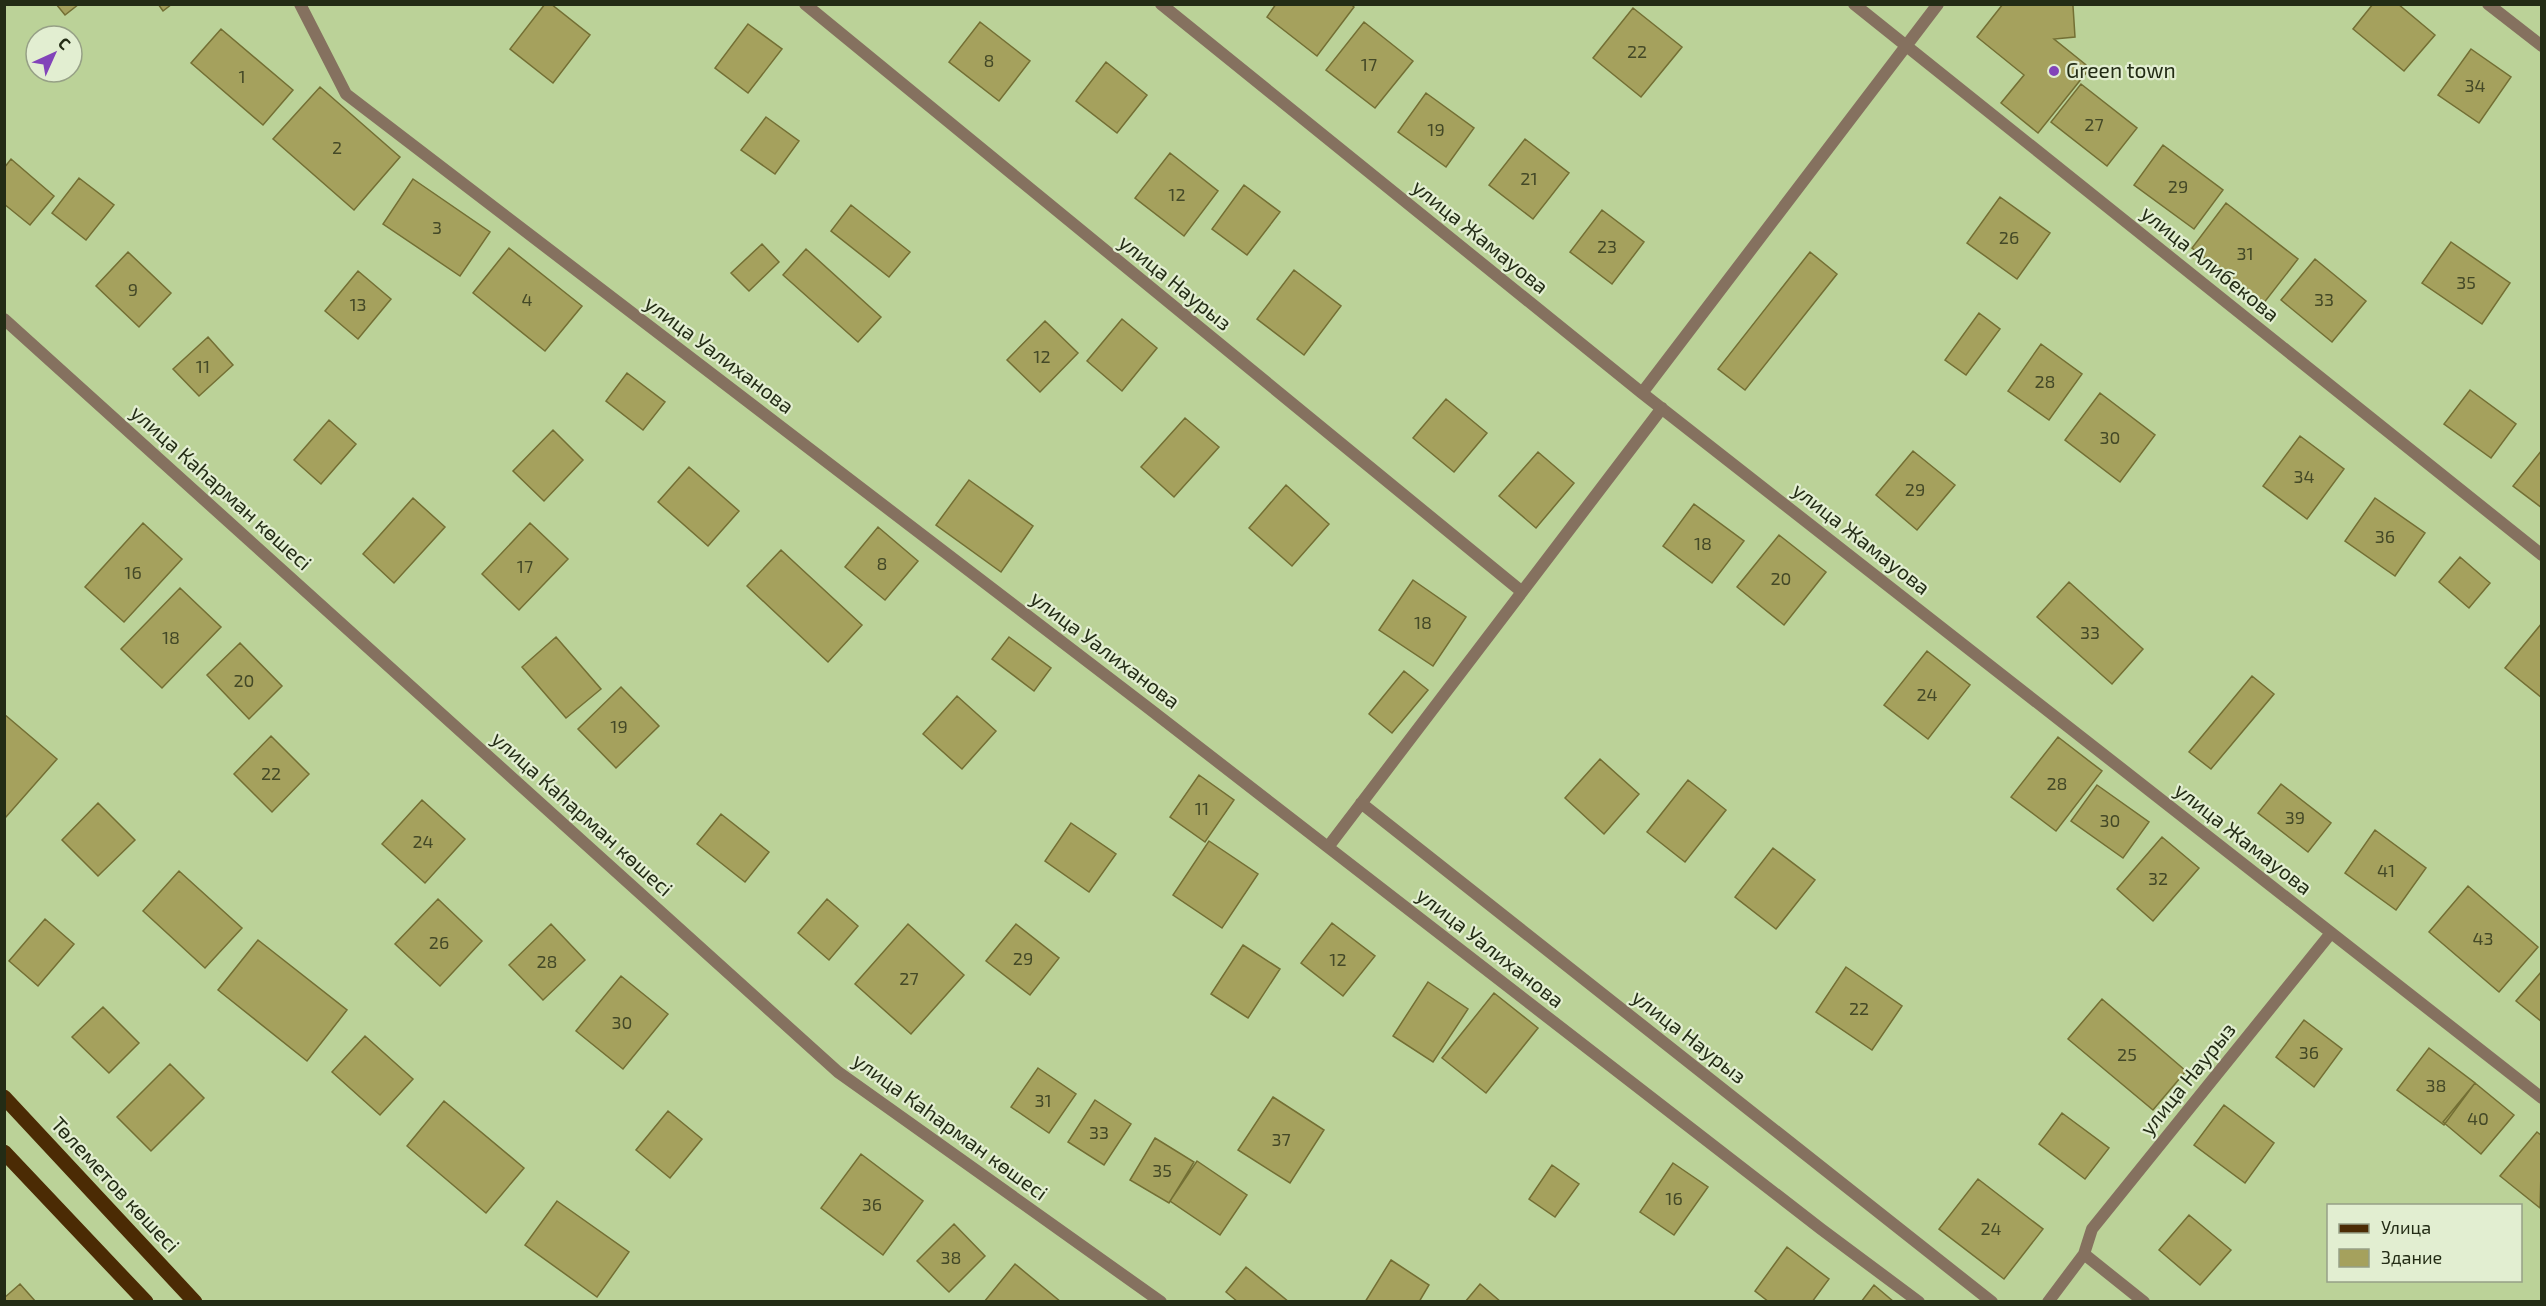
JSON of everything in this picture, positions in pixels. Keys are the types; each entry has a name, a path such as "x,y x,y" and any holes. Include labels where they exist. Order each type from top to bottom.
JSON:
{"main road":[{"name":"Төлеметов көшесі","path":"4,1097 195,1302"},
{"path":"4,1152 146,1302"}],"street":[{"name":"улица Уалиханова","path":"300,4 346,94 1919,1302"},
{"name":"улица Наурыз","path":"805,4 1521,591"},
{"name":"улица Жамауова","path":"1161,4 1642,393 2541,1098"},
{"name":"улица Алибекова","path":"1854,4 2541,555"},
{"path":"1642,393 1938,4"},
{"path":"2488,4 2541,46"},
{"name":"улица Каһарман көшесі","path":"4,319 838,1072 1161,1302"},
{"path":"1328,847 1662,408"},
{"name":"улица Наурыз","path":"1362,803 1992,1302"},
{"name":"улица Наурыз","path":"2048,1302 2084,1254 2092,1229 2331,933"},
{"path":"2084,1254 2145,1302"}],"building":[{"path":"56,4 79,4 65,15"},
{"path":"158,4 172,4 163,11"},
{"path":"545,4 551,4 590,35 553,83 510,49"},
{"path":"1276,4 1351,4 1354,7 1317,56 1267,17"},
{"name":"Green town","path":"2003,4 2070,4 2073,6 2075,37 2054,39 2090,68 2038,133 2001,103 2024,75 1977,37"},
{"path":"2373,4 2398,4 2435,35 2404,71 2353,29"},
{"path":"1633,8 1682,47 1641,97 1593,58"},
{"path":"980,22 1030,61 999,101 949,62"},
{"path":"1364,22 1413,61 1375,108 1326,70"},
{"path":"748,24 782,49 748,93 715,68"},
{"path":"221,29 293,90 263,125 191,63"},
{"path":"2471,49 2511,77 2479,123 2438,95"},
{"path":"1106,62 1147,95 1117,133 1076,101"},
{"path":"2081,84 2137,128 2107,166 2051,122"},
{"path":"320,87 400,157 354,210 273,139"},
{"path":"1426,93 1474,128 1446,167 1398,132"},
{"path":"766,117 799,141 775,174 741,150"},
{"path":"1525,139 1569,173 1533,219 1489,185"},
{"path":"2163,145 2223,190 2194,229 2134,185"},
{"path":"1170,153 1218,191 1184,236 1135,198"},
{"path":"11,159 54,196 30,225 4,204 4,168"},
{"path":"79,178 114,205 86,240 52,213"},
{"path":"413,179 490,232 460,276 383,224"},
{"path":"1244,185 1280,212 1247,255 1212,229"},
{"path":"2000,197 2050,233 2017,279 1967,243"},
{"path":"2226,203 2298,259 2263,304 2192,248"},
{"path":"851,205 910,252 889,277 831,231"},
{"path":"1602,210 1644,242 1612,284 1570,252"},
{"path":"2451,242 2510,283 2482,324 2422,283"},
{"path":"762,244 779,262 749,291 731,273"},
{"path":"509,248 582,306 545,351 473,293"},
{"path":"806,249 881,317 858,342 783,275"},
{"path":"128,252 171,293 139,327 96,286"},
{"path":"1810,252 1837,274 1745,390 1718,369"},
{"path":"2315,259 2366,301 2332,342 2281,300"},
{"path":"1294,270 1341,306 1304,355 1257,319"},
{"path":"358,271 391,299 358,339 325,311"},
{"path":"1979,313 2000,329 1966,375 1945,360"},
{"path":"1122,319 1157,348 1122,391 1087,361"},
{"path":"1045,321 1078,353 1040,392 1007,360"},
{"path":"208,337 233,365 199,396 173,369"},
{"path":"2041,344 2082,374 2049,420 2008,391"},
{"path":"627,373 665,402 643,430 606,401"},
{"path":"2470,390 2516,424 2491,458 2444,424"},
{"path":"2100,393 2155,435 2120,482 2065,440"},
{"path":"1446,399 1487,433 1454,472 1413,438"},
{"path":"1185,418 1219,447 1174,497 1141,467"},
{"path":"329,420 356,444 321,484 294,460"},
{"path":"553,430 583,460 544,501 513,471"},
{"path":"2300,436 2344,469 2307,519 2263,486"},
{"path":"2542,450 2542,508 2513,486"},
{"path":"1913,451 1955,485 1917,530 1876,495"},
{"path":"1538,452 1574,483 1536,528 1499,496"},
{"path":"689,467 739,511 708,546 658,502"},
{"path":"969,480 1033,526 1001,572 936,525"},
{"path":"1286,485 1329,524 1292,566 1249,528"},
{"path":"413,498 445,527 394,583 363,554"},
{"path":"2375,498 2425,533 2395,576 2345,541"},
{"path":"1694,504 1744,541 1712,583 1663,546"},
{"path":"143,523 182,559 124,622 85,587"},
{"path":"530,523 568,559 519,610 482,574"},
{"path":"878,527 918,561 885,600 845,567"},
{"path":"1779,535 1826,572 1784,625 1737,587"},
{"path":"781,550 862,625 828,662 747,586"},
{"path":"2460,557 2490,583 2469,608 2439,582"},
{"path":"1413,580 1466,617 1433,666 1379,630"},
{"path":"2069,582 2143,649 2112,684 2037,617"},
{"path":"180,588 221,627 162,688 121,649"},
{"path":"2542,623 2542,698 2505,668"},
{"path":"556,637 601,689 566,718 522,667"},
{"path":"1009,637 1051,668 1034,691 992,659"},
{"path":"240,643 282,686 249,719 207,675"},
{"path":"1927,651 1970,685 1928,739 1884,705"},
{"path":"1404,671 1428,690 1392,733 1369,714"},
{"path":"2252,676 2274,694 2211,769 2189,752"},
{"path":"621,687 659,726 616,768 578,729"},
{"path":"957,696 996,731 962,769 923,734"},
{"path":"4,714 57,759 6,817 4,815"},
{"path":"271,736 309,774 272,812 234,774"},
{"path":"2058,737 2102,771 2056,831 2011,797"},
{"path":"1600,759 1639,794 1604,834 1565,798"},
{"path":"1199,775 1234,800 1205,842 1170,817"},
{"path":"1688,780 1726,810 1685,862 1647,832"},
{"path":"2281,784 2331,823 2308,852 2258,813"},
{"path":"2097,785 2149,822 2123,858 2071,821"},
{"path":"422,800 465,839 425,883 382,844"},
{"path":"98,803 135,840 98,876 62,840"},
{"path":"721,814 769,852 745,882 697,844"},
{"path":"1071,823 1116,854 1089,892 1045,861"},
{"path":"2375,830 2426,868 2396,910 2345,873"},
{"path":"2162,837 2199,868 2153,921 2117,889"},
{"path":"1209,841 1258,874 1222,928 1173,895"},
{"path":"1773,848 1815,880 1776,929 1735,897"},
{"path":"179,871 242,928 205,968 143,911"},
{"path":"2468,886 2538,947 2499,992 2429,932"},
{"path":"438,899 482,941 440,986 395,944"},
{"path":"827,899 858,926 829,960 798,933"},
{"path":"45,919 74,944 38,986 9,961"},
{"path":"1332,923 1375,956 1343,996 1301,963"},
{"path":"551,924 585,960 543,1000 509,965"},
{"path":"908,924 964,975 911,1034 855,984"},
{"path":"1016,924 1059,958 1030,995 986,961"},
{"path":"258,940 347,1010 307,1061 218,990"},
{"path":"1243,945 1280,969 1248,1018 1211,994"},
{"path":"1846,967 1902,1006 1872,1050 1816,1012"},
{"path":"2542,971 2542,1022 2516,1001"},
{"path":"621,976 668,1014 623,1069 576,1031"},
{"path":"1428,982 1468,1009 1433,1062 1393,1036"},
{"path":"1494,993 1538,1028 1486,1093 1442,1058"},
{"path":"2102,999 2186,1071 2153,1110 2068,1039"},
{"path":"103,1007 139,1043 109,1073 72,1037"},
{"path":"2304,1020 2342,1049 2314,1087 2276,1057"},
{"path":"365,1036 413,1079 380,1115 332,1072"},
{"path":"2429,1048 2475,1083 2444,1125 2397,1090"},
{"path":"170,1064 204,1098 151,1151 117,1117"},
{"path":"1038,1068 1076,1094 1049,1133 1011,1107"},
{"path":"2475,1083 2514,1115 2481,1154 2443,1122"},
{"path":"1273,1097 1324,1130 1290,1183 1238,1150"},
{"path":"1095,1100 1131,1124 1104,1165 1068,1142"},
{"path":"444,1101 524,1168 486,1213 407,1146"},
{"path":"2224,1105 2274,1143 2245,1183 2194,1145"},
{"path":"668,1111 702,1139 670,1178 636,1150"},
{"path":"2062,1113 2109,1148 2085,1179 2039,1144"},
{"path":"2537,1132 2542,1136 2540,1208 2500,1176"},
{"path":"1155,1138 1194,1162 1169,1203 1130,1180"},
{"path":"861,1154 923,1201 883,1255 821,1208"},
{"path":"1197,1161 1247,1195 1220,1235 1170,1201"},
{"path":"1673,1163 1708,1187 1674,1235 1640,1212"},
{"path":"1552,1165 1579,1184 1555,1217 1529,1199"},
{"path":"1978,1179 2043,1229 2004,1279 1939,1229"},
{"path":"557,1201 629,1252 597,1297 525,1245"},
{"path":"2189,1215 2231,1250 2200,1285 2159,1250"},
{"path":"954,1224 985,1256 949,1292 917,1261"},
{"path":"1787,1247 1829,1279 1812,1302 1769,1302 1755,1291"},
{"path":"1391,1260 1429,1285 1419,1302 1365,1302"},
{"path":"1015,1264 1061,1302 984,1302"},
{"path":"1246,1267 1289,1302 1238,1302 1226,1292"},
{"path":"20,1284 36,1302 4,1302 4,1298"},
{"path":"1480,1284 1501,1302 1465,1302"},
{"path":"1874,1285 1894,1302 1861,1302"}],"place":[{"name":"Green town","path":"2054,71"}]}
